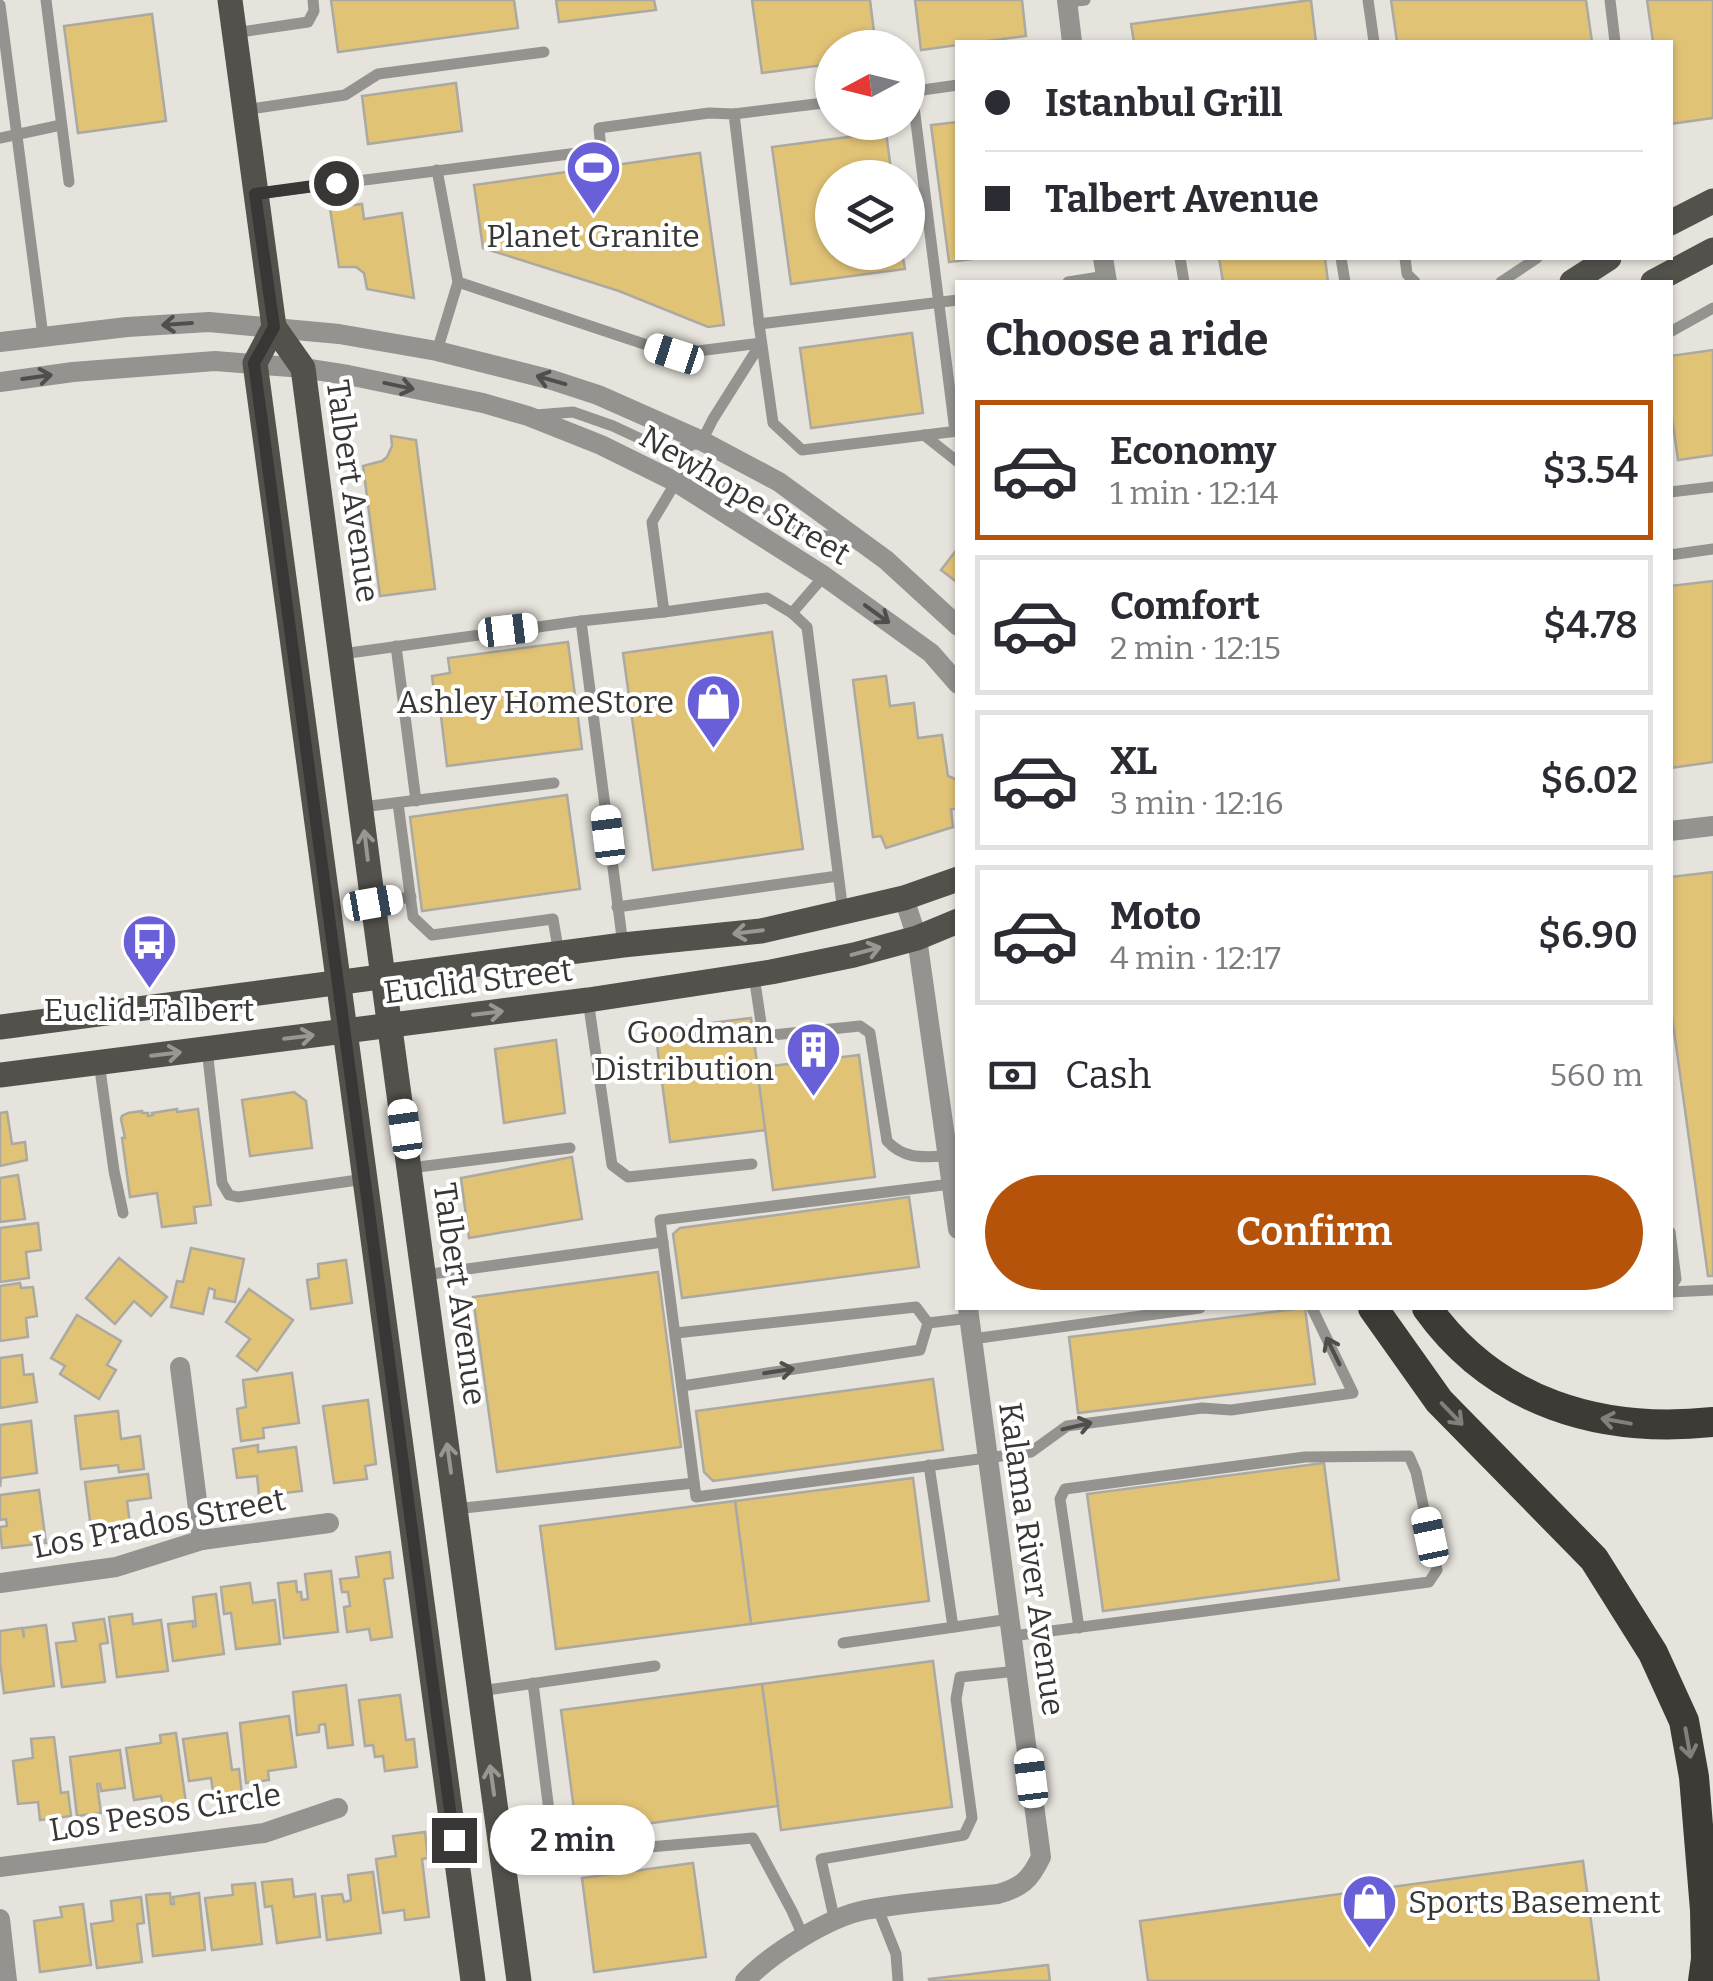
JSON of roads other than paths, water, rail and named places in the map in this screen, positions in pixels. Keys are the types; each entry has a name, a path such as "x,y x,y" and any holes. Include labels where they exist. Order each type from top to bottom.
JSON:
{"highway":[{"path":"1374,1310 1439,1401 1594,1559 1653,1653 1684,1722 1694,1777 1705,1910 1704,1981"},
{"path":"1430,1310 1456,1344 1517,1391 1578,1414 1638,1425 1713,1422"}],"main road":[{"name":"Talbert Avenue","path":"230,0 274,327 304,368 518,1981"},
{"path":"1673,221 1713,200"},
{"path":"1655,280 1674,261 1713,250"},
{"path":"1575,280 1606,260"},
{"path":"274,327 254,363 473,1981"},
{"name":"Euclid Street","path":"0,1028 623,945 760,931 904,898 955,880"},
{"name":"Euclid Street","path":"0,1075 754,975 917,938 955,922"}],"street":[{"path":"1072,40 1074,1"},
{"name":"Newhope Street","path":"0,342 209,322 339,334 438,351 552,380 598,395 702,440 779,482 886,560 955,623"},
{"name":"Newhope Street","path":"0,382 215,360 304,368 528,416 602,445 676,482 824,576 931,654 955,681"},
{"path":"1673,831 1713,826"},
{"path":"904,898 917,938 951,1125 948,1156 955,1206"},
{"name":"Kalama River Avenue","path":"878,1909 1016,1889 1032,1875 1041,1857 970,1322"},
{"path":"180,1367 202,1540"},
{"name":"Los Prados Street","path":"0,1583 116,1567 202,1540 329,1522"},
{"name":"Los Pesos Circle","path":"0,1867 264,1833 338,1808"},
{"path":"745,1981 760,1965 803,1936 861,1911 878,1909"},
{"path":"0,1919 7,1981"}],"lane":[{"path":"46,0 69,182"},
{"path":"234,33 308,22 314,11 313,0"},
{"path":"1368,0 1374,40"},
{"path":"1610,0 1615,40"},
{"path":"0,5 43,336"},
{"path":"244,110 346,94 378,74 544,52"},
{"path":"925,90 955,85"},
{"path":"255,194 601,150 599,128 815,104"},
{"path":"734,114 774,423 802,450 955,431"},
{"path":"0,138 61,125"},
{"path":"916,140 955,424"},
{"path":"437,170 458,282 438,351"},
{"path":"1504,280 1534,260"},
{"path":"1075,280 1105,272"},
{"path":"458,282 674,354 762,344"},
{"path":"759,324 955,300"},
{"path":"1673,330 1713,308"},
{"path":"528,416 573,412 671,453 702,440 762,344"},
{"path":"924,435 955,460"},
{"path":"664,612 652,522 685,473 699,471 810,535 857,537"},
{"path":"1673,492 1713,487"},
{"path":"1673,555 1713,549"},
{"path":"792,613 824,576"},
{"path":"342,654 767,598 807,626 844,912"},
{"path":"582,620 623,945"},
{"path":"396,646 416,801"},
{"path":"362,807 554,783"},
{"path":"398,803 414,917 432,935 553,919 559,954"},
{"path":"617,906 838,876"},
{"path":"373,903 411,897"},
{"path":"754,975 763,1036 860,1026 870,1033 887,1141 897,1152 914,1158 948,1156"},
{"path":"588,1000 612,1165 628,1177 752,1164"},
{"path":"207,1048 222,1184 229,1195 364,1180"},
{"path":"99,1062 123,1213"},
{"path":"410,1168 570,1148"},
{"path":"952,1184 660,1220 696,1496 1031,1452 1067,1426 1202,1408 1232,1410 1353,1393 1313,1310"},
{"path":"424,1275 663,1242"},
{"path":"1673,1256 1673,1285"},
{"path":"1673,1291 1713,1290"},
{"path":"676,1333 916,1307 928,1322"},
{"path":"928,1322 1167,1310"},
{"path":"682,1386 920,1350 928,1322"},
{"path":"843,1642 953,1627 1079,1628 1429,1582 1436,1570 1416,1472 1408,1456 1305,1457 1065,1489 1060,1499 1079,1628"},
{"path":"929,1465 953,1627"},
{"path":"456,1509 694,1483"},
{"path":"480,1691 656,1666"},
{"path":"835,1922 821,1859 964,1835 972,1818 956,1700 960,1678 1017,1671"},
{"path":"533,1683 554,1851"},
{"path":"502,1859 579,1847 638,1848 752,1838 803,1936"},
{"path":"878,1909 896,1954 898,1981"}],"place":[{"name":"Planet Granite","path":"593,216"},
{"name":"Ashley HomeStore","path":"713,751"},
{"name":"Euclid-Talbert","path":"149,990"},
{"name":"Goodman Distribution","path":"813,1099"},
{"name":"Sports Basement","path":"1369,1951"}]}
